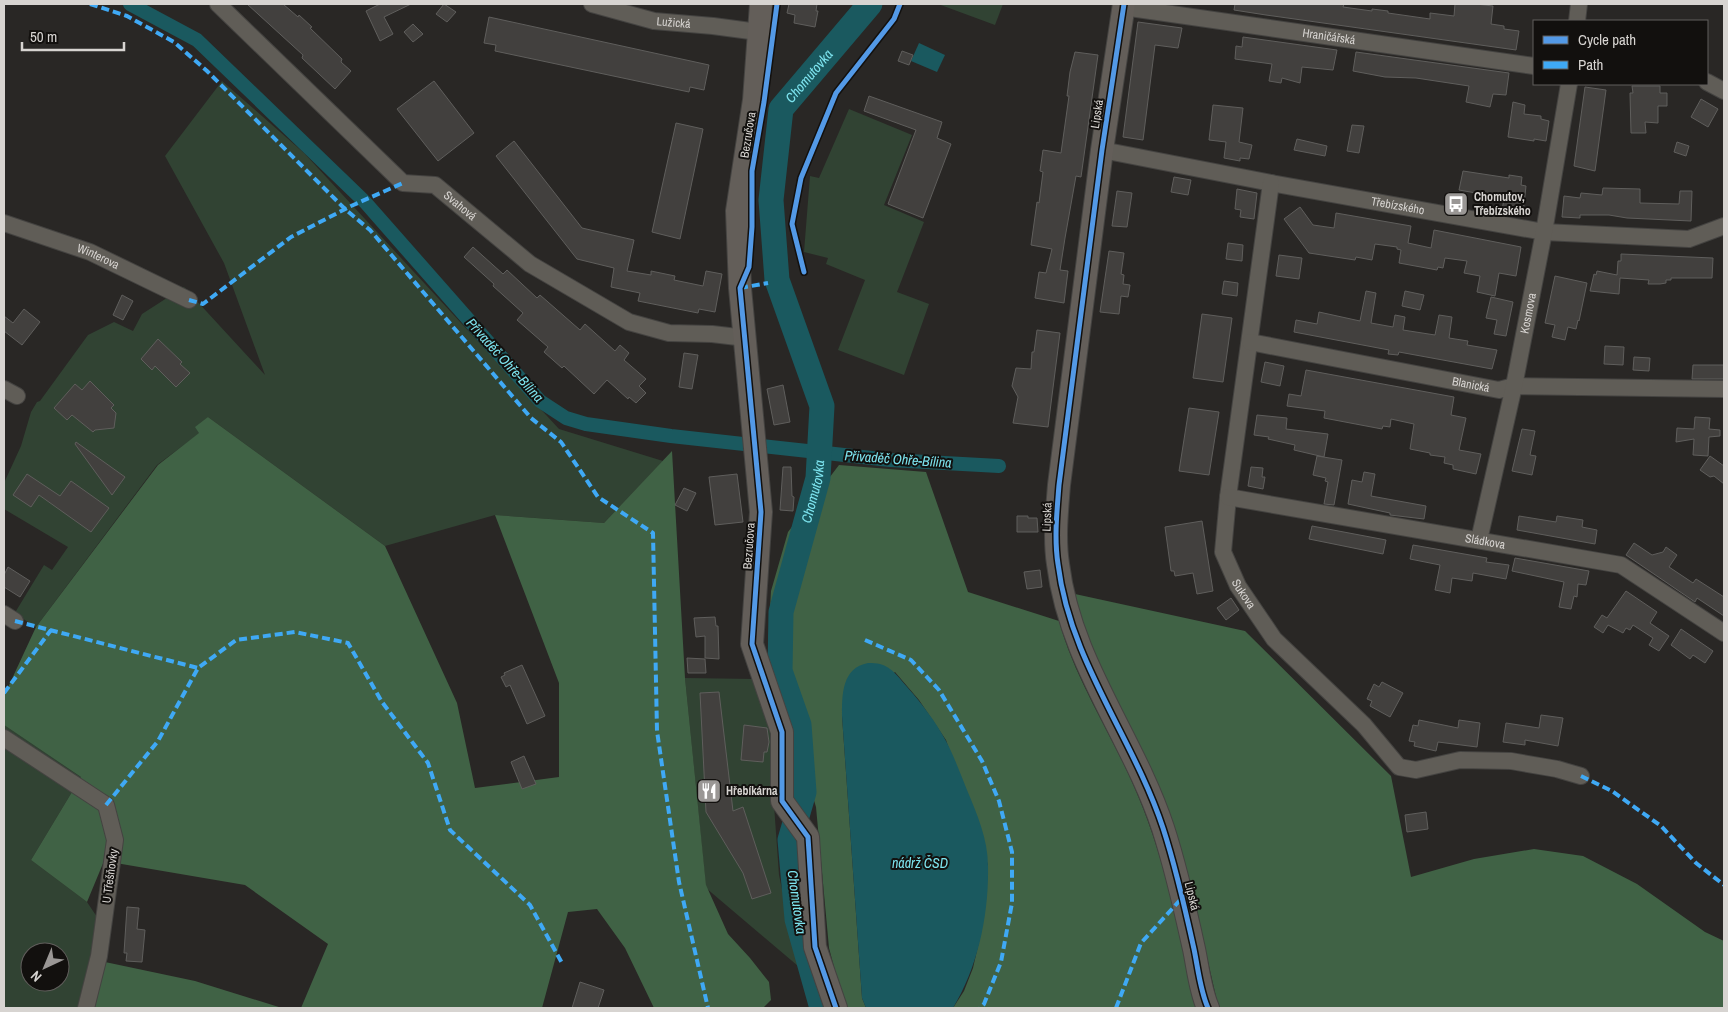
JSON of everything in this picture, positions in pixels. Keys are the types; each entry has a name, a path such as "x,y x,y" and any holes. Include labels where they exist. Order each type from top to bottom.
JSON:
{"street":[{"name":"Svahová","path":"218,4 403,183 435,185 530,264 629,322 670,333 712,334 746,338"},
{"name":"Lužická","path":"592,4 654,21 758,32"},
{"name":"Bezručova","path":"761,4 754,100 738,211 740,288 761,512 752,644 782,732 782,801 808,837 815,947 836,1008"},
{"path":"1577,20 1579,4"},
{"name":"Hraničářská","path":"1123,5 1533,66"},
{"name":"Lipská","path":"1123,5 1102,150 1059,485 1056,526 1057,564 1074,632 1087,666 1148,790 1162,827 1182,898 1208,1008"},
{"path":"1708,83 1724,91"},
{"name":"Kosmova","path":"1479,540 1514,386 1544,232 1569,85"},
{"name":"Třebízského","path":"1102,150 1271,183 1544,232 1689,239 1724,226"},
{"name":"Sukova","path":"1271,183 1228,497 1223,552 1238,586 1274,639 1364,725 1399,768 1416,770 1460,760 1511,761 1557,769 1581,776"},
{"name":"Winterova","path":"4,223 90,252 189,300"},
{"name":"Blanická","path":"1250,342 1499,390 1514,386 1724,389"},
{"name":"Sládkova","path":"1228,497 1621,565 1724,633"},
{"name":"U Třešňovky","path":"4,738 106,805 115,840 99,956 86,1008"}],"green space":[{"path":"938,4 1003,4 995,25"},
{"path":"222,81 304,153 559,429 663,461 604,523 495,515 385,546 208,417 200,433 157,465 36,627 17,615 16,611 44,565 52,570 68,547 4,509 4,483 21,446 31,412 88,335 114,322 133,331 142,314 184,287 265,375 224,263 165,156"},
{"path":"849,109 912,135 884,205 924,222 897,292 929,304 904,375 838,350 865,280 826,264 828,258 804,252 810,176 819,178"},
{"path":"208,417 385,546 457,703 475,788 559,777 559,683 495,515 604,523 672,451 685,678 706,885 728,934 769,982 771,1000 763,1008 654,1008 625,948 597,909 568,912 542,1008 301,1008 328,944 245,885 104,861 87,902 31,860 81,777 4,725 4,696 36,627 158,465 199,433 195,427"},
{"path":"839,465 926,472 968,592 1059,621 1075,666 1128,774 1148,822 1172,901 1196,1008 953,1008 964,991 973,968 981,933 988,865 946,740 919,700 895,672 842,716 862,998 866,1008 845,1008 829,948 816,807 768,646 771,591 788,532"},
{"path":"1075,594 1245,631 1391,776 1411,877 1474,859 1534,849 1583,856 1637,884 1705,932 1724,941 1724,1008 1220,1008 1193,896 1097,662 1084,628"},
{"path":"685,678 755,679 777,732 774,805 779,875 798,966 706,888"},
{"path":"4,725 81,777 31,860 87,902 101,923 81,1008 4,1008"},
{"path":"105,962 195,981 282,1008 81,1008"}],"water":[{"path":"919,43 945,55 937,72 911,61"},
{"name":"nádrž ČSD","path":"868,663 880,664 899,677 933,720 954,759 984,836 988,856 988,884 984,922 969,975 953,1008 866,1008 862,998 842,708 843,691 848,676 859,666"}],"building":[{"path":"247,4 283,4 312,27 310,28 342,59 341,62 351,71 335,89 302,58 303,55"},
{"path":"380,4 411,4 384,17 393,34 380,41 366,11"},
{"path":"444,4 456,12 447,22 436,14"},
{"path":"789,4 817,4 816,11 818,11 815,27 794,23 795,15 787,13"},
{"path":"1235,4 1344,4 1343,7 1388,11 1388,13 1430,19 1430,13 1454,16 1455,4 1476,4 1493,6 1491,24 1504,26 1504,29 1519,31 1516,50 1234,10"},
{"path":"489,17 709,65 704,90 690,87 689,92 495,51 496,45 484,43"},
{"path":"1138,22 1182,28 1178,48 1155,45 1143,140 1123,137"},
{"path":"413,24 423,34 413,42 404,32"},
{"path":"1243,37 1337,50 1333,70 1302,67 1300,83 1282,78 1281,83 1269,81 1272,64 1235,59 1236,46 1242,47"},
{"path":"902,51 913,55 909,65 898,61"},
{"path":"1075,52 1098,55 1081,177 1076,176 1060,270 1068,271 1064,303 1035,298 1039,272 1046,273 1052,249 1031,245 1043,172 1040,171 1043,150 1061,153 1069,96 1067,96 1070,72"},
{"path":"1356,52 1509,73 1506,95 1493,94 1490,107 1466,102 1469,86 1416,78 1385,77 1353,71"},
{"path":"434,81 474,133 438,161 397,109"},
{"path":"1632,86 1660,86 1660,93 1667,93 1667,106 1658,106 1658,123 1645,122 1646,133 1631,133 1630,93 1633,93"},
{"path":"1585,87 1606,90 1595,171 1574,166"},
{"path":"869,96 942,122 937,138 951,144 923,218 888,204 916,130 864,111"},
{"path":"1701,99 1718,109 1708,127 1691,117"},
{"path":"1513,102 1525,105 1524,114 1541,116 1541,119 1549,121 1546,141 1508,137"},
{"path":"1213,105 1243,108 1239,142 1252,145 1249,159 1240,158 1240,161 1224,158 1226,142 1209,140"},
{"path":"676,123 703,129 680,239 652,232"},
{"path":"1352,125 1364,126 1359,153 1347,151"},
{"path":"1297,139 1327,146 1325,156 1294,150"},
{"path":"514,141 582,228 634,240 627,271 651,275 651,271 675,276 674,280 703,286 706,271 722,274 715,312 699,309 698,313 638,301 640,293 611,287 614,268 577,259 496,156"},
{"path":"1677,142 1689,146 1686,156 1674,152"},
{"path":"1463,171 1509,178 1509,175 1522,177 1521,185 1526,186 1523,214 1502,211 1504,198 1459,190"},
{"path":"1174,177 1191,180 1188,195 1171,192"},
{"path":"1603,188 1640,189 1640,203 1679,204 1680,191 1692,191 1691,221 1627,218 1609,215 1580,215 1580,218 1562,217 1564,196 1580,198 1581,193 1602,195"},
{"path":"1237,189 1257,193 1254,219 1240,217 1241,210 1235,209"},
{"path":"1117,191 1132,193 1127,227 1112,226"},
{"path":"1300,207 1313,225 1334,228 1336,213 1411,226 1408,243 1431,248 1434,230 1521,247 1516,276 1499,273 1495,296 1477,292 1480,276 1464,273 1467,261 1445,258 1443,268 1438,267 1437,270 1399,263 1401,250 1397,249 1397,247 1375,244 1372,260 1356,257 1355,260 1309,253 1284,219"},
{"path":"1228,243 1243,245 1242,261 1226,259"},
{"path":"473,247 503,274 507,270 537,298 540,295 580,330 585,324 615,351 620,345 629,353 624,360 646,379 639,386 646,393 636,403 629,397 628,399 607,380 594,394 564,366 562,368 544,352 548,347 517,320 523,313 464,257"},
{"path":"1109,251 1124,253 1121,274 1124,275 1123,284 1130,285 1128,297 1121,296 1119,314 1100,312"},
{"path":"1621,254 1713,258 1712,278 1671,278 1671,280 1666,280 1666,283 1648,284 1649,280 1620,278 1619,294 1590,291 1594,274 1596,275 1597,271 1617,275 1618,261 1621,261"},
{"path":"1279,255 1302,258 1299,279 1276,276"},
{"path":"1555,276 1587,283 1576,329 1568,327 1565,340 1552,337 1555,325 1545,323"},
{"path":"1224,281 1238,283 1237,296 1222,294"},
{"path":"1366,291 1376,293 1371,323 1393,327 1395,315 1405,317 1403,330 1435,335 1439,315 1452,317 1449,338 1468,341 1467,345 1497,350 1492,369 1399,352 1398,355 1388,354 1389,350 1294,332 1296,320 1317,324 1319,312 1360,321"},
{"path":"1405,291 1424,295 1420,310 1402,306"},
{"path":"122,295 133,301 123,320 113,315"},
{"path":"1491,297 1513,302 1506,336 1494,334 1497,320 1486,318"},
{"path":"24,309 40,322 22,345 4,331 4,316 13,323"},
{"path":"1202,314 1232,318 1223,382 1193,378"},
{"path":"1037,330 1060,333 1048,427 1013,423 1018,397 1012,386 1016,368 1031,369 1032,352 1034,352"},
{"path":"158,339 182,362 180,364 190,373 176,387 155,366 152,370 141,359"},
{"path":"1605,346 1624,347 1623,365 1604,364"},
{"path":"684,353 698,355 692,389 679,387"},
{"path":"1634,357 1650,358 1649,371 1633,370"},
{"path":"1265,362 1284,366 1280,386 1261,382"},
{"path":"1693,365 1724,365 1724,379 1692,379"},
{"path":"1306,370 1454,397 1451,415 1466,418 1459,450 1481,454 1476,474 1453,469 1453,465 1444,463 1445,457 1410,449 1414,424 1391,419 1390,427 1383,426 1382,429 1324,418 1325,411 1287,406 1289,394 1301,396"},
{"path":"90,381 114,405 111,408 116,413 114,428 95,430 93,432 72,415 67,420 54,408 75,384 82,390"},
{"path":"783,385 790,422 774,425 767,389"},
{"path":"1189,408 1219,412 1209,475 1179,471"},
{"path":"1257,415 1287,418 1286,429 1328,434 1324,457 1294,450 1295,445 1268,439 1269,437 1254,435"},
{"path":"1695,417 1710,418 1709,429 1720,430 1720,436 1709,437 1708,456 1693,455 1694,439 1676,442 1677,428 1694,429"},
{"path":"1522,429 1535,431 1530,455 1536,456 1532,475 1512,471"},
{"path":"76,442 125,477 112,495 75,444"},
{"path":"1317,456 1342,460 1334,505 1324,504 1328,482 1325,481 1326,478 1313,475"},
{"path":"1710,456 1724,466 1724,484 1714,476 1710,477 1700,470"},
{"path":"783,467 791,467 792,496 794,497 793,511 780,510"},
{"path":"1251,467 1263,468 1262,477 1265,477 1263,489 1248,486"},
{"path":"1364,472 1375,474 1371,496 1426,506 1424,519 1390,515 1390,513 1348,504 1352,480 1362,482"},
{"path":"27,474 60,496 71,481 109,508 91,532 39,495 31,507 13,495"},
{"path":"737,474 743,522 715,525 709,477"},
{"path":"684,488 696,493 687,511 675,505"},
{"path":"1017,516 1037,518 1038,532 1017,532"},
{"path":"1519,516 1556,522 1557,516 1583,520 1582,527 1597,530 1595,544 1517,530"},
{"path":"1202,521 1213,591 1197,594 1193,573 1175,576 1174,571 1171,571 1165,527"},
{"path":"1312,526 1386,540 1383,554 1309,539"},
{"path":"1634,543 1652,555 1663,552 1666,547 1677,555 1669,567 1693,583 1696,579 1724,597 1724,616 1697,598 1695,602 1626,555"},
{"path":"1413,545 1487,558 1486,562 1509,565 1506,579 1473,573 1472,581 1452,578 1450,593 1435,590 1440,565 1410,559"},
{"path":"1515,558 1589,571 1586,585 1578,584 1577,597 1574,596 1571,609 1559,607 1564,582 1512,571"},
{"path":"8,567 30,581 20,597 4,587 4,575"},
{"path":"1040,570 1042,587 1027,589 1024,572"},
{"path":"1626,591 1657,612 1650,623 1669,636 1659,651 1649,645 1653,638 1633,625 1630,630 1626,628 1623,633 1608,625 1603,633 1594,627 1602,615 1607,618"},
{"path":"1231,598 1239,610 1226,620 1217,608"},
{"path":"715,617 716,626 718,626 719,659 705,658 705,636 696,637 694,618"},
{"path":"1681,629 1713,651 1705,663 1693,655 1690,659 1671,645"},
{"path":"687,658 705,659 706,673 688,673"},
{"path":"522,665 545,716 527,724 510,685 506,687 501,677 505,675 504,673"},
{"path":"1382,682 1403,693 1390,717 1370,706 1372,701 1367,699 1374,684 1379,687"},
{"path":"719,692 733,811 743,807 771,893 752,899 743,873 706,812 700,693"},
{"path":"1541,715 1563,718 1558,746 1525,740 1525,745 1503,742 1506,723 1539,728"},
{"path":"1419,720 1458,728 1459,720 1480,723 1477,747 1438,742 1436,751 1414,746 1415,742 1409,741 1413,725 1418,726"},
{"path":"744,725 767,728 769,742 767,752 764,752 763,762 741,760"},
{"path":"524,756 536,784 522,789 511,762"},
{"path":"1426,812 1428,829 1407,832 1405,815"},
{"path":"127,907 139,908 137,929 145,930 142,962 126,961 127,953 124,953"},
{"path":"580,982 604,990 598,1008 572,1008"}],"waterway":[{"name":"Přivaděč Ohře-Bílina","path":"130,4 197,40 365,202 540,401 566,418 586,424 671,436 890,460 999,466"},
{"name":"Chomutovka","path":"822,1008 797,919 790,840 804,792 799,725 780,671 781,612 818,478 822,406 777,280 771,200 781,109 870,4"}],"marked path":[{"path":"90,4 127,16 174,42 207,71 345,209 370,230 531,418 561,442 598,497 653,533 657,731 679,882 708,1008"},
{"path":"189,300 203,304 291,237 351,206 403,183"},
{"path":"740,288 768,283"},
{"path":"15,621 198,668"},
{"path":"4,693 51,630"},
{"path":"106,805 158,741 198,668 236,640 295,632 348,643 382,702 428,763 450,830 530,905 562,963"},
{"path":"865,640 911,660 939,690 982,761 999,801 1012,852 1012,903 1001,962 984,1004 980,1008"},
{"path":"1581,776 1612,791 1661,826 1696,863 1724,885"},
{"path":"1116,1008 1141,943 1182,898"}],"cycle path":[{"path":"777,4 764,102 752,171 752,227 749,267 740,288 761,512 752,644 782,732 782,801 808,837 815,947 836,1008"},
{"path":"804,272 792,224 801,178 836,93 894,19 900,4"},
{"path":"1124,4 1102,150 1059,485 1056,544 1065,600 1075,634 1104,699 1136,762 1163,828 1180,888 1201,986 1208,1008"}],"place":[{"name":"Chomutov, Třebízského","path":"1456,204"},
{"name":"Hřebíkárna","path":"709,791"}]}
